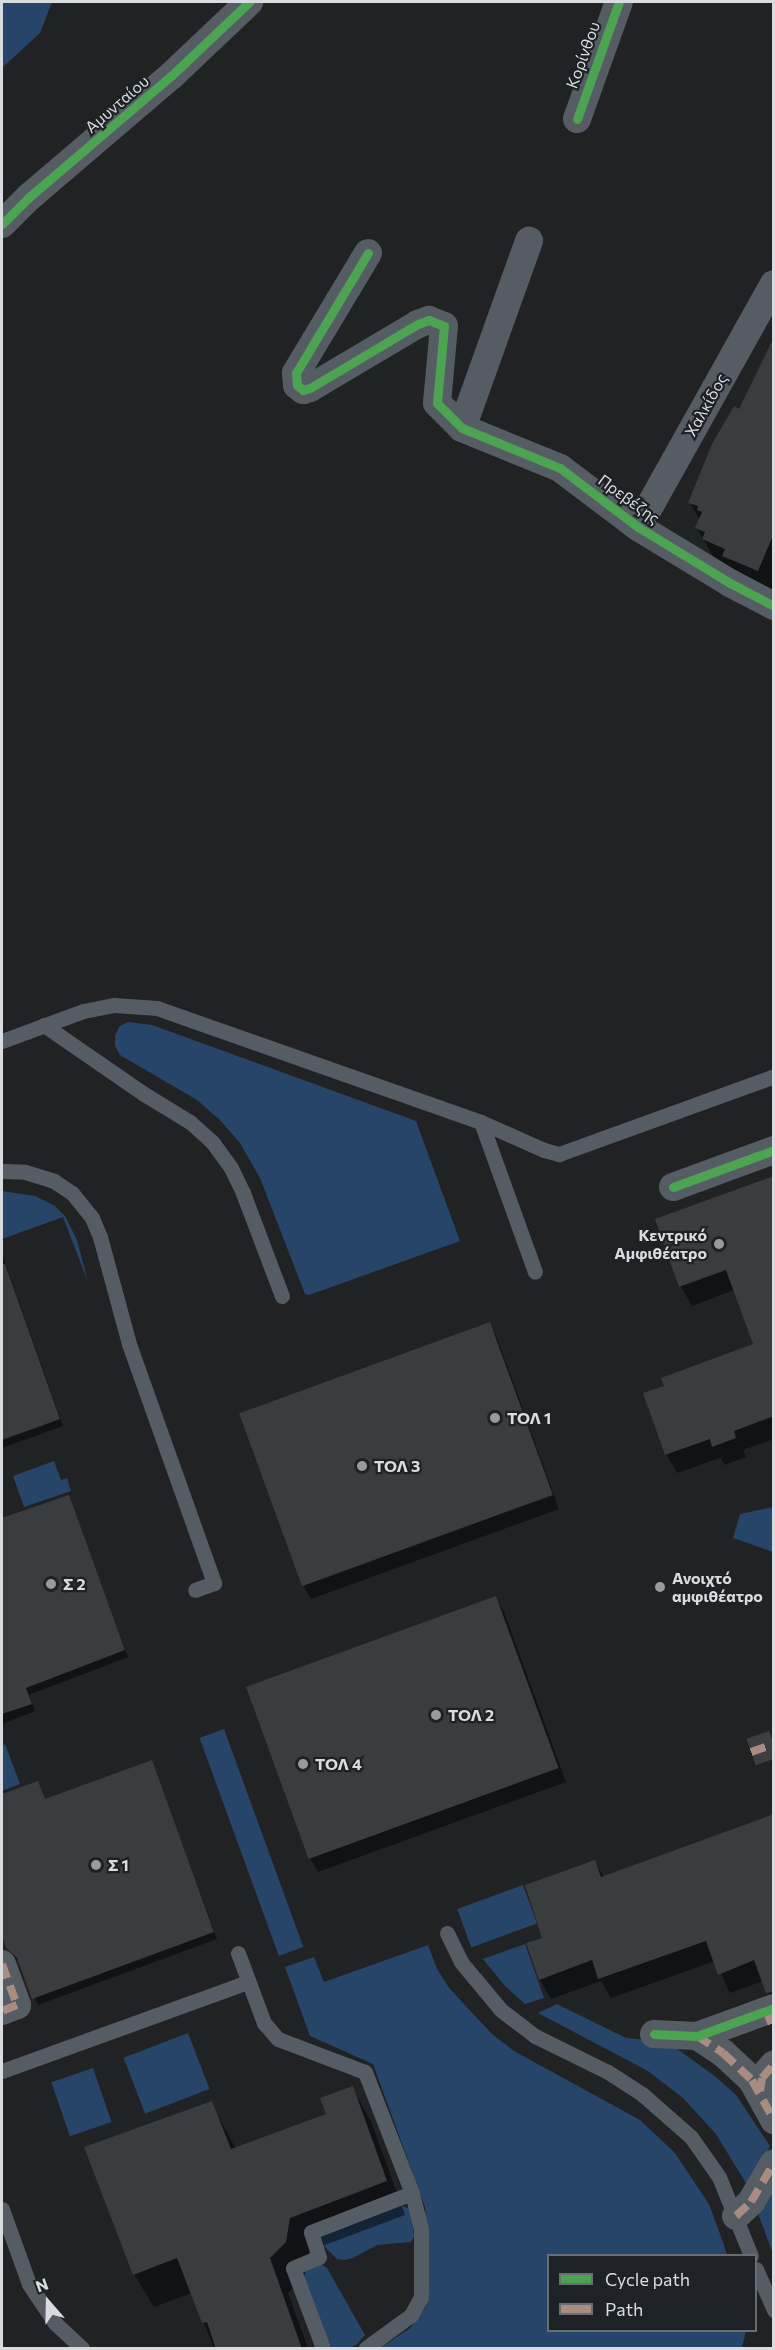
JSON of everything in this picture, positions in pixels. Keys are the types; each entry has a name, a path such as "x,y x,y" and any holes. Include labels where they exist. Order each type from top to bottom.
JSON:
{"street":[{"name":"Αμυνταίου","path":"2,224 28,198 171,76 249,2"},
{"name":"Κορίνθου","path":"577,119 619,2"},
{"path":"368,253 296,373 297,386 303,390 310,388 429,320 444,326 436,403 462,428 529,241"},
{"name":"Χαλκίδος","path":"638,526 774,284"},
{"name":"Πρεβέζης","path":"462,428 560,468 638,526 730,583 774,606"},
{"path":"673,1187 774,1150"},
{"path":"2,1964 16,2005 2,2011"},
{"path":"654,2034 697,2036 771,2016"},
{"path":"697,2036 723,2053 760,2091 774,2120"},
{"path":"760,2091 762,2078 774,2064"},
{"path":"736,2216 759,2191 774,2163"}],"lane":[{"path":"2,1041 83,1011 114,1005 157,1008 481,1122 544,1150 559,1154 774,1076"},
{"path":"44,1025 144,1094 190,1122 213,1143 231,1168 243,1193 282,1296"},
{"path":"481,1122 535,1272"},
{"path":"2,1171 42,1176 60,1184 72,1193 92,1218 100,1238 129,1344 214,1583 195,1590"},
{"path":"447,1933 460,1962 501,2010 535,2036 608,2072 642,2094 681,2127 719,2177 750,2254"},
{"path":"238,1953 264,2023 278,2039 365,2072 412,2193 421,2230 421,2297 411,2315 366,2349"},
{"path":"2,2071 248,1982"},
{"path":"323,2349 293,2268 319,2257 311,2232 412,2193"},
{"path":"2,2209 33,2291 55,2322 82,2349"},
{"path":"757,2272 774,2310"}],"shaded area":[{"path":"2,2 52,2 40,33 2,68"},
{"path":"128,1022 152,1025 416,1121 460,1241 309,1295 305,1294 260,1178 240,1143 220,1120 197,1100 120,1055 115,1046 115,1035 120,1026"},
{"path":"2,1191 35,1196 55,1206 65,1216 77,1240 88,1282 63,1217 2,1239"},
{"path":"54,1461 61,1480 67,1478 71,1491 24,1507 13,1476"},
{"path":"773,1507 773,1552 733,1538 740,1514"},
{"path":"224,1729 303,1947 279,1956 200,1738"},
{"path":"5,1744 20,1784 2,1791 2,1746"},
{"path":"523,1885 537,1924 471,1947 457,1909"},
{"path":"525,1944 544,1998 525,2004 505,1986 483,1959"},
{"path":"428,1945 437,1969 450,1989 492,2034 514,2051 640,2120 675,2153 709,2204 727,2254 547,2254 547,2332 746,2332 742,2348 380,2348 410,2328 425,2308 429,2286 425,2207 373,2064 310,2036 285,1967 314,1957 324,1982"},
{"path":"557,2004 626,2038 655,2041 676,2048 716,2077 736,2095 770,2146 750,2190 716,2134 683,2098 648,2071 538,2013"},
{"path":"188,2033 210,2089 145,2114 124,2058"},
{"path":"93,2068 112,2122 70,2136 51,2082"},
{"path":"773,2179 773,2254 756,2208"},
{"path":"400,2205 410,2209 414,2237 411,2242 377,2245 345,2260 337,2259 323,2245 319,2234"},
{"path":"320,2263 327,2268 365,2335 356,2345 349,2348 333,2348 330,2345 301,2270"}],"building":[{"path":"774,337 774,533 758,571 722,556 725,549 702,539 705,532 695,528 702,512 697,510 698,506 688,503 712,444 734,406 739,409"},
{"path":"774,1176 774,1416 734,1431 736,1438 712,1447 710,1439 665,1455 643,1393 664,1386 661,1378 753,1344 726,1270 679,1287 655,1219"},
{"path":"2,1264 5,1264 60,1419 2,1440"},
{"path":"490,1322 553,1495 302,1586 239,1413"},
{"name":"Σ 2","path":"69,1495 125,1650 26,1688 32,1704 2,1714 2,1518"},
{"path":"496,1596 559,1768 309,1859 246,1687"},
{"name":"Σ 1","path":"152,1760 214,1932 32,1999 17,1958 6,1948 2,1936 2,1794 38,1781 45,1799"},
{"path":"774,1814 774,1992 766,1993 754,1960 718,1975 706,1941 598,1979 592,1960 539,1980 526,1943 542,1938 525,1885 595,1860 601,1877"},
{"path":"353,2086 387,2181 290,2218 286,2242 270,2258 302,2349 216,2349 207,2322 202,2323 177,2258 133,2275 84,2147 212,2101 231,2149 326,2114 320,2098"}],"tunnel":[{"path":"751,1752 774,1744"}],"marked path":[{"path":"751,1752 774,1744"},
{"path":"2,1964 17,2005 2,2011"},
{"path":"766,2010 774,2030"},
{"path":"697,2036 723,2053 752,2080 774,2120"},
{"path":"760,2091 762,2078 774,2064"},
{"path":"736,2216 751,2202 774,2163"}],"cycle path":[{"path":"2,224 28,198 171,76 249,2"},
{"path":"577,119 619,2"},
{"path":"368,253 296,373 297,385 303,390 310,388 418,324 429,320 444,326 437,403 462,428 560,468 638,527 730,583 774,606"},
{"path":"673,1187 774,1150"},
{"path":"654,2034 697,2036 774,2008"}],"place":[{"name":"Κεντρικό Αμφιθέατρο","path":"719,1244"},
{"name":"ΤΟΛ 1","path":"495,1418"},
{"name":"ΤΟΛ 3","path":"362,1466"},
{"name":"Σ 2","path":"51,1584"},
{"name":"Ανοιχτό αμφιθέατρο","path":"660,1587"},
{"name":"ΤΟΛ 2","path":"436,1715"},
{"name":"ΤΟΛ 4","path":"303,1764"},
{"name":"Σ 1","path":"96,1865"}]}
